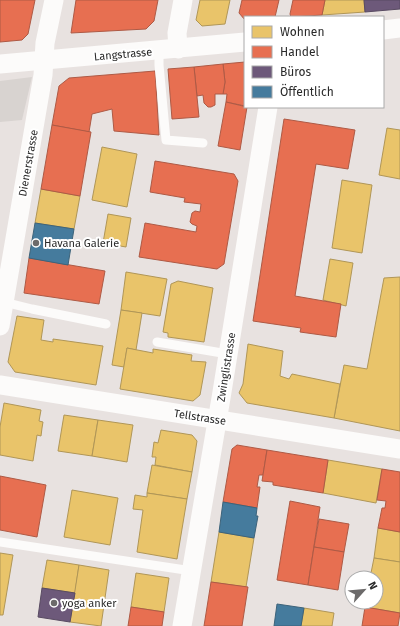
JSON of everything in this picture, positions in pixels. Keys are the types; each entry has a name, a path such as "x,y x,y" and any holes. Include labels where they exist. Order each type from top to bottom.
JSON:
{"street":[{"name":"Dienerstrasse","path":"0,326 43,75 45,43 54,0"},
{"path":"178,49 177,33 183,0"},
{"path":"384,30 400,28"},
{"name":"Langstrasse","path":"0,64 244,42"},
{"name":"Zwinglistrasse","path":"182,626 268,108"},
{"name":"Tellstrasse","path":"0,385 400,450"}],"lane":[{"path":"159,50 166,140 204,143"},
{"path":"4,302 106,324"},
{"path":"156,342 228,354"},
{"path":"0,542 192,571"}],"shaded area":[{"path":"32,77 22,120 0,122 0,81"}],"building: Wohnen":[{"path":"200,0 230,0 225,24 202,26 196,20"},
{"path":"325,0 364,0 365,12 322,15"},
{"path":"387,128 400,130 400,179 379,175"},
{"path":"102,147 137,154 127,207 92,200"},
{"path":"342,180 372,185 362,253 332,248"},
{"path":"41,189 80,196 74,229 35,223"},
{"path":"108,214 131,218 126,247 103,243"},
{"path":"330,259 353,263 346,306 323,300"},
{"path":"126,272 167,279 160,316 121,310"},
{"path":"400,277 400,431 334,418 344,365 367,369 384,278"},
{"path":"178,281 213,288 204,342 168,337 168,333 163,332 171,284"},
{"path":"121,310 142,313 136,350 127,348 124,367 112,365"},
{"path":"17,316 44,320 41,340 53,342 53,339 103,346 96,385 15,372 8,362"},
{"path":"248,344 283,351 280,376 289,379 292,374 340,384 334,418 247,403 239,393 243,384"},
{"path":"127,348 153,353 153,349 192,355 191,361 206,362 200,395 193,401 120,389"},
{"path":"4,403 41,410 39,421 43,422 41,436 37,435 33,461 0,455 0,427"},
{"path":"64,415 98,420 92,456 58,451"},
{"path":"98,420 133,425 127,462 92,456"},
{"path":"161,430 192,435 197,441 192,472 155,465 156,457 152,457 154,442 158,443"},
{"path":"328,460 382,469 376,503 323,493"},
{"path":"152,465 192,472 187,499 147,493"},
{"path":"72,490 118,498 110,545 64,537"},
{"path":"147,493 187,499 177,559 137,552 143,510 133,509 135,495 147,497"},
{"path":"378,528 400,532 400,562 374,558"},
{"path":"219,532 254,538 246,587 211,582"},
{"path":"0,553 13,555 3,615 0,615"},
{"path":"374,558 400,562 400,613 382,610 384,610 384,570 372,570"},
{"path":"47,560 79,565 75,593 42,588"},
{"path":"79,565 109,570 101,626 70,622"},
{"path":"136,573 169,578 164,612 131,607"},
{"path":"304,608 334,613 332,626 301,626"}],"building: Handel":[{"path":"0,0 35,0 28,34 22,40 0,42"},
{"path":"76,0 158,0 154,21 146,29 71,33"},
{"path":"242,0 279,0 275,16 244,16 244,19 239,13"},
{"path":"293,0 325,0 322,15 291,16"},
{"path":"244,62 244,106 226,102 227,94 223,94 225,82 223,64"},
{"path":"223,64 225,82 223,94 215,94 215,105 208,107 204,103 203,95 197,96 194,67"},
{"path":"194,67 199,117 172,119 168,69"},
{"path":"155,71 159,135 114,131 112,109 92,114 89,132 52,125 59,86 69,78"},
{"path":"226,102 247,108 240,150 218,146"},
{"path":"284,119 355,130 348,169 316,164 295,296 341,304 336,337 300,332 301,328 253,321"},
{"path":"52,125 91,132 80,196 41,189"},
{"path":"155,161 234,174 238,181 224,264 217,269 139,257 145,223 196,232 197,226 190,222 192,213 195,211 200,212 201,204 184,202 185,198 150,192"},
{"path":"29,258 105,271 99,304 24,293"},
{"path":"237,445 267,450 263,475 259,475 257,487 260,487 257,508 223,502 232,449"},
{"path":"267,450 328,460 323,493 273,485 273,482 262,481"},
{"path":"382,469 400,472 400,532 378,528 382,508 385,508 386,501 377,500"},
{"path":"0,476 46,485 37,537 0,530"},
{"path":"290,501 320,507 308,585 277,580"},
{"path":"319,519 349,524 344,552 314,547"},
{"path":"314,547 344,552 338,590 308,585"},
{"path":"211,582 248,587 242,626 204,626"},
{"path":"131,607 164,612 162,626 128,626"},
{"path":"365,610 382,610 400,613 398,626 362,626"}],"building: Büros":[{"path":"364,0 400,0 400,9 365,12"},
{"path":"42,588 75,593 70,622 38,617"}],"building: Öffentlich":[{"path":"35,223 74,229 68,265 29,258"},
{"path":"223,502 257,508 256,516 258,516 254,538 219,532"},
{"path":"277,604 304,608 301,626 274,626"}],"place":[{"name":"Havana Galerie","path":"36,243"},
{"name":"yoga anker","path":"54,603"}]}
